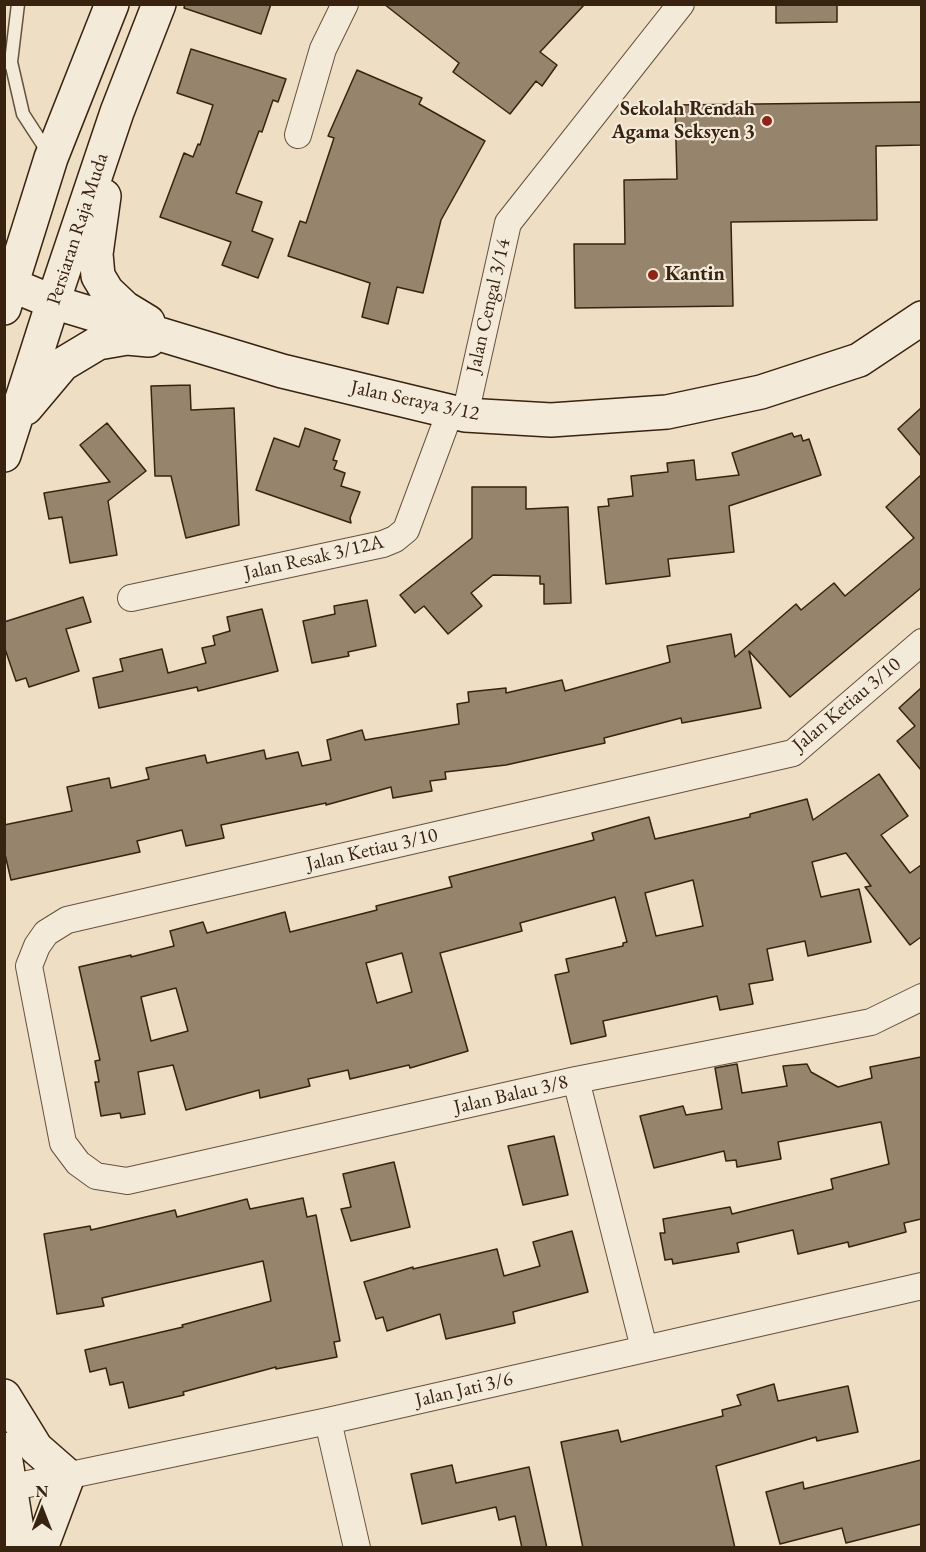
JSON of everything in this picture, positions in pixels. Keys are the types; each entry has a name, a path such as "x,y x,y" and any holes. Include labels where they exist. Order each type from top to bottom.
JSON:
{"main road":[{"path":"8,297 51,158 112,4"},
{"name":"Persiaran Raja Muda","path":"4,455 117,112 159,4"},
{"path":"117,112 96,254 98,276 107,291 125,308 183,342"},
{"name":"Jalan Seraya 3/12","path":"8,297 53,302 282,371 458,413 551,420 667,412 761,392 859,360 921,318"},
{"path":"15,421 63,364 98,343 127,338 183,342"},
{"path":"4,1396 36,1448 68,1476 41,1548"},
{"path":"4,1449 8,1489 20,1548"}],"street":[{"path":"298,135 323,49 345,4"},
{"name":"Jalan Cengal 3/14","path":"458,413 508,223 681,4"},
{"name":"Jalan Resak 3/12A","path":"131,598 383,544 395,539 406,530 458,413"},
{"name":"Jalan Ketiau 3/10","path":"96,1176 78,1163 63,1143 29,966 37,946 46,933 67,920 793,753 921,642"},
{"name":"Jalan Balau 3/8","path":"96,1176 127,1181 576,1080 871,1022 921,997"},
{"path":"576,1080 644,1348"},
{"name":"Jalan Jati 3/6","path":"8,1489 328,1421 921,1286"},
{"path":"328,1421 357,1548"}],"lane":[{"path":"18,4 8,63 23,114 51,158"}],"building":[{"path":"185,4 271,4 261,34 184,8"},
{"path":"384,4 585,4 540,52 557,65 542,86 536,81 510,114 453,72 459,63"},
{"path":"776,4 837,4 837,22 776,23"},
{"path":"191,49 286,79 278,102 273,100 262,132 259,131 236,193 262,202 252,231 273,239 258,278 222,265 231,242 160,217 184,153 193,157 198,144 200,145 213,105 177,93"},
{"path":"357,70 422,98 419,104 485,141 441,220 423,293 397,287 388,324 362,317 370,283 288,256 300,221 306,223 334,138 328,136"},
{"path":"921,102 921,145 876,146 877,220 731,222 733,306 575,308 574,244 625,244 624,180 677,179 675,105"},
{"path":"190,385 191,410 234,408 239,525 186,538 171,476 155,476 151,386"},
{"path":"921,408 921,456 898,429"},
{"path":"107,423 146,471 108,501 117,555 70,563 62,517 49,519 44,493 110,482 80,445"},
{"path":"305,428 340,440 333,460 337,461 334,469 345,473 341,486 360,492 350,518 351,523 256,490 274,438 299,447"},
{"path":"792,433 794,437 801,435 803,441 809,439 821,475 729,506 734,552 668,559 670,576 606,584 598,507 609,506 608,499 633,496 631,476 668,472 667,463 694,460 696,480 739,475 732,453"},
{"path":"921,475 921,588 790,697 749,651 761,708 682,723 681,718 604,738 605,743 506,765 445,772 446,779 430,781 432,791 393,798 391,787 326,805 326,803 221,825 224,838 186,846 182,830 137,841 140,852 11,880 4,850 4,825 72,811 67,787 109,778 111,788 149,779 146,768 205,755 207,763 264,750 266,759 298,752 302,766 331,760 327,740 362,730 365,740 459,724 457,704 469,702 468,692 506,688 506,693 562,680 565,691 670,662 667,646 731,634 735,657 796,604 801,610 834,583 845,596 914,538 886,507"},
{"path":"472,487 526,487 526,509 568,507 571,603 544,604 544,584 540,584 540,576 493,575 471,593 482,606 448,634 424,606 415,613 400,595 472,538"},
{"path":"83,597 91,622 66,629 79,671 29,687 26,678 16,681 4,646 4,622"},
{"path":"367,600 376,646 348,652 349,656 312,663 303,621 335,614 334,606"},
{"path":"262,609 278,671 198,691 197,687 99,708 93,678 123,671 120,659 162,649 168,673 206,663 202,648 215,645 213,636 230,631 227,617"},
{"path":"921,688 921,770 897,741 915,726 899,708"},
{"path":"879,774 908,816 881,835 910,873 921,865 921,937 910,945 865,887 871,886 846,853 812,862 821,897 859,889 871,942 808,956 805,941 767,949 773,980 749,984 753,1004 720,1010 717,996 603,1021 606,1036 571,1044 555,975 569,972 566,959 623,946 623,943 627,942 615,897 520,923 522,931 440,953 468,1051 410,1068 409,1065 350,1079 348,1070 308,1079 310,1086 260,1098 259,1090 186,1110 173,1065 138,1072 145,1114 121,1118 120,1113 101,1116 95,1082 99,1082 95,1061 100,1060 79,967 174,946 170,931 203,922 207,933 285,912 290,932 377,910 376,906 452,887 449,877 594,840 592,833 649,817 655,839 750,817 750,814 807,799 813,820","holes":["693,880 703,926 656,936 645,893","402,953 412,992 377,1003 366,963","176,988 188,1031 151,1041 141,997"]},
{"path":"921,1057 921,1219 904,1223 906,1232 849,1247 848,1242 798,1254 793,1230 737,1243 739,1252 673,1264 672,1259 665,1260 660,1233 665,1233 663,1219 730,1207 732,1214 833,1189 831,1179 889,1164 881,1122 778,1142 781,1159 737,1167 736,1160 726,1161 724,1151 654,1168 640,1116 683,1106 686,1115 722,1109 715,1068 737,1064 742,1093 787,1086 783,1066 807,1064 811,1072 838,1087 872,1078 870,1067"},
{"path":"554,1136 568,1195 523,1205 508,1146"},
{"path":"394,1162 410,1227 351,1241 341,1209 351,1207 343,1174"},
{"path":"303,1198 307,1217 316,1215 340,1341 334,1342 337,1357 276,1369 276,1367 183,1392 184,1395 129,1408 123,1382 110,1385 106,1368 90,1372 85,1350 183,1327 182,1325 271,1301 263,1261 102,1298 104,1306 57,1314 44,1234 90,1226 91,1230 175,1210 177,1217 247,1199 250,1209"},
{"path":"572,1231 588,1292 513,1312 515,1323 446,1339 440,1314 387,1331 383,1317 376,1319 364,1282 413,1267 413,1269 497,1249 504,1276 540,1266 533,1242"},
{"path":"774,1384 778,1401 848,1386 858,1432 817,1441 816,1437 716,1466 735,1548 583,1548 561,1442 618,1430 621,1442 723,1416 722,1410 741,1405 737,1395"},
{"path":"921,1460 921,1524 846,1543 842,1528 780,1544 766,1492 803,1482 804,1489"},
{"path":"452,1465 456,1483 529,1467 547,1548 522,1548 515,1516 499,1520 496,1507 422,1524 411,1474"}],"place":[{"name":"Sekolah Rendah Agama Seksyen 3","path":"767,121"},
{"name":"Kantin","path":"653,275"}]}
